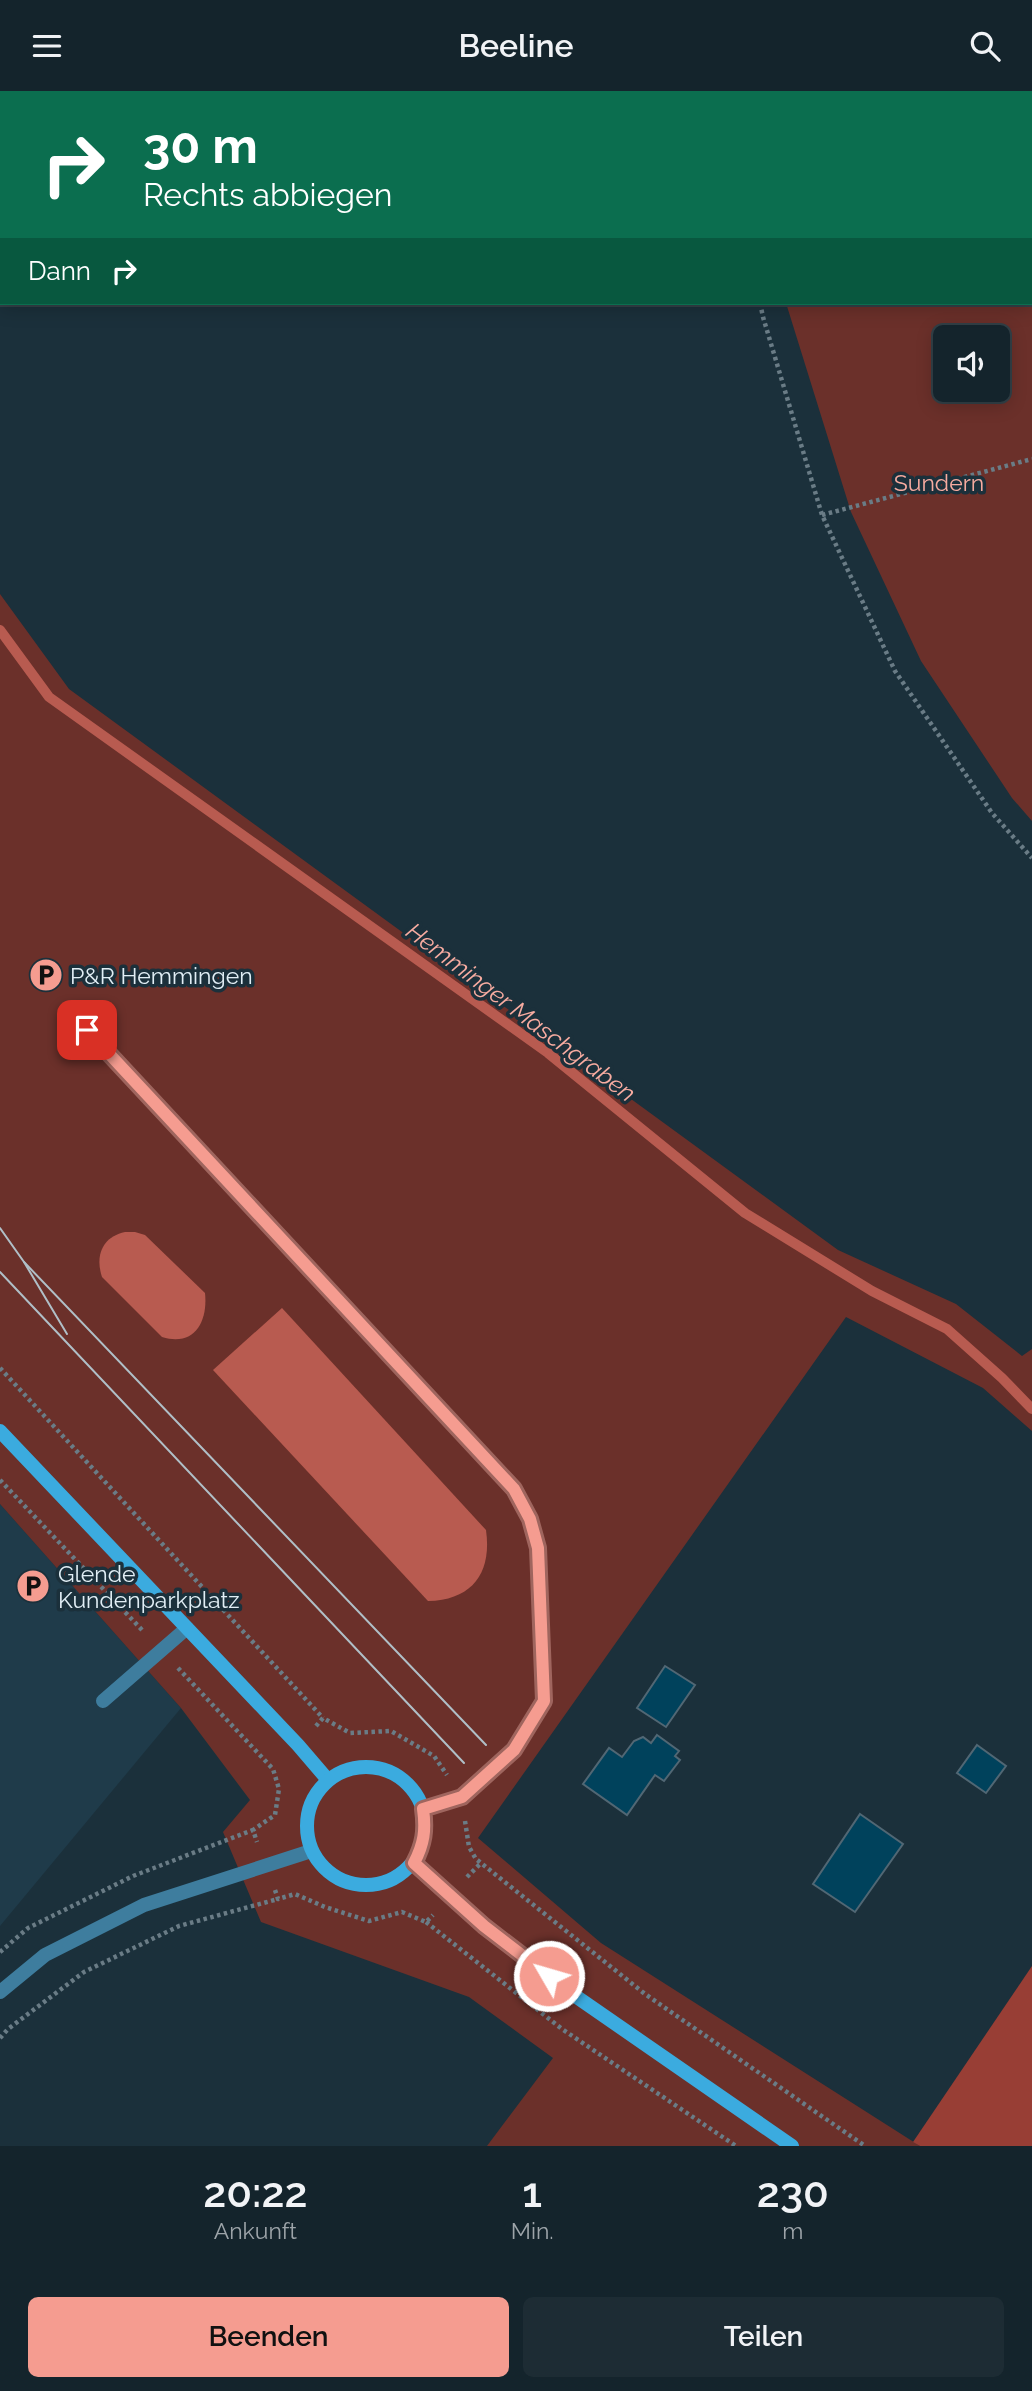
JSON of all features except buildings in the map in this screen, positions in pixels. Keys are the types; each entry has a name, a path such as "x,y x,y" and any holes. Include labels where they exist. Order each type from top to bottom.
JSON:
{"street":[{"path":"68,1010 514,1489 530,1519 538,1548 544,1701 514,1750 462,1797 423,1809"},
{"path":"0,1431 298,1745 328,1780"},
{"path":"103,1701 187,1628"},
{"path":"363,1766 383,1769 400,1777 414,1791 423,1809 426,1827 422,1846 414,1863 396,1879 372,1886 348,1884 326,1872 311,1851 306,1830 309,1806 317,1791 328,1780 345,1770 363,1766"},
{"path":"0,1992 45,1955 144,1905 311,1851"},
{"path":"414,1863 484,1926 570,1993 792,2146"}],"path":[{"path":"761,305 822,515 895,671 992,813 1032,858"},
{"path":"822,515 1032,459"},
{"path":"0,1368 323,1718 349,1733 391,1731 434,1756 462,1797 469,1847 481,1863 645,1994 865,2146"},
{"path":"0,1480 273,1769 279,1789 275,1815 253,1830 278,1899"},
{"path":"273,1769 323,1718"},
{"path":"426,1922 481,1863"},
{"path":"0,2038 8,2029 84,1972 179,1926 295,1894 369,1921 402,1912 426,1922 562,2029 736,2146"}],"shaded area":[{"path":"125,1232 145,1235 205,1293 201,1322 191,1335 173,1339 162,1337 102,1277 99,1262 102,1249 111,1238"},
{"path":"282,1308 486,1530 486,1559 476,1581 468,1589 444,1599 428,1601 213,1370"},
{"path":"0,1504 181,1708 0,1926"},
{"path":"1032,1966 1032,2146 920,2146 913,2142"}],"green space":[{"name":"Sundern","path":"787,305 1032,305 1032,821 1012,798 921,661 851,512"},
{"path":"0,594 69,689 838,1250 956,1304 1022,1356 1032,1349 1032,1431 983,1388 846,1317 478,1838 601,1943 920,2146 487,2146 553,2058 469,1997 261,1922 223,1832 250,1800 181,1708 0,1504"}],"waterway":[{"name":"Hemminger Maschgraben","path":"0,630 49,697 548,1053 745,1213 872,1291 947,1329 1032,1409"}],"tram line":[{"path":"0,1228 24,1262 67,1334"},
{"path":"24,1262 486,1745"},
{"path":"0,1272 464,1763"}],"place":[{"name":"P&R Hemmingen","path":"46,975"},
{"name":"Glende Kundenparkplatz","path":"33,1586"}],"route":[{"path":"87,1030 514,1489 530,1519 538,1548 544,1701 514,1750 462,1797 423,1809 426,1827 422,1846 414,1863 484,1926 549,1976"}]}
